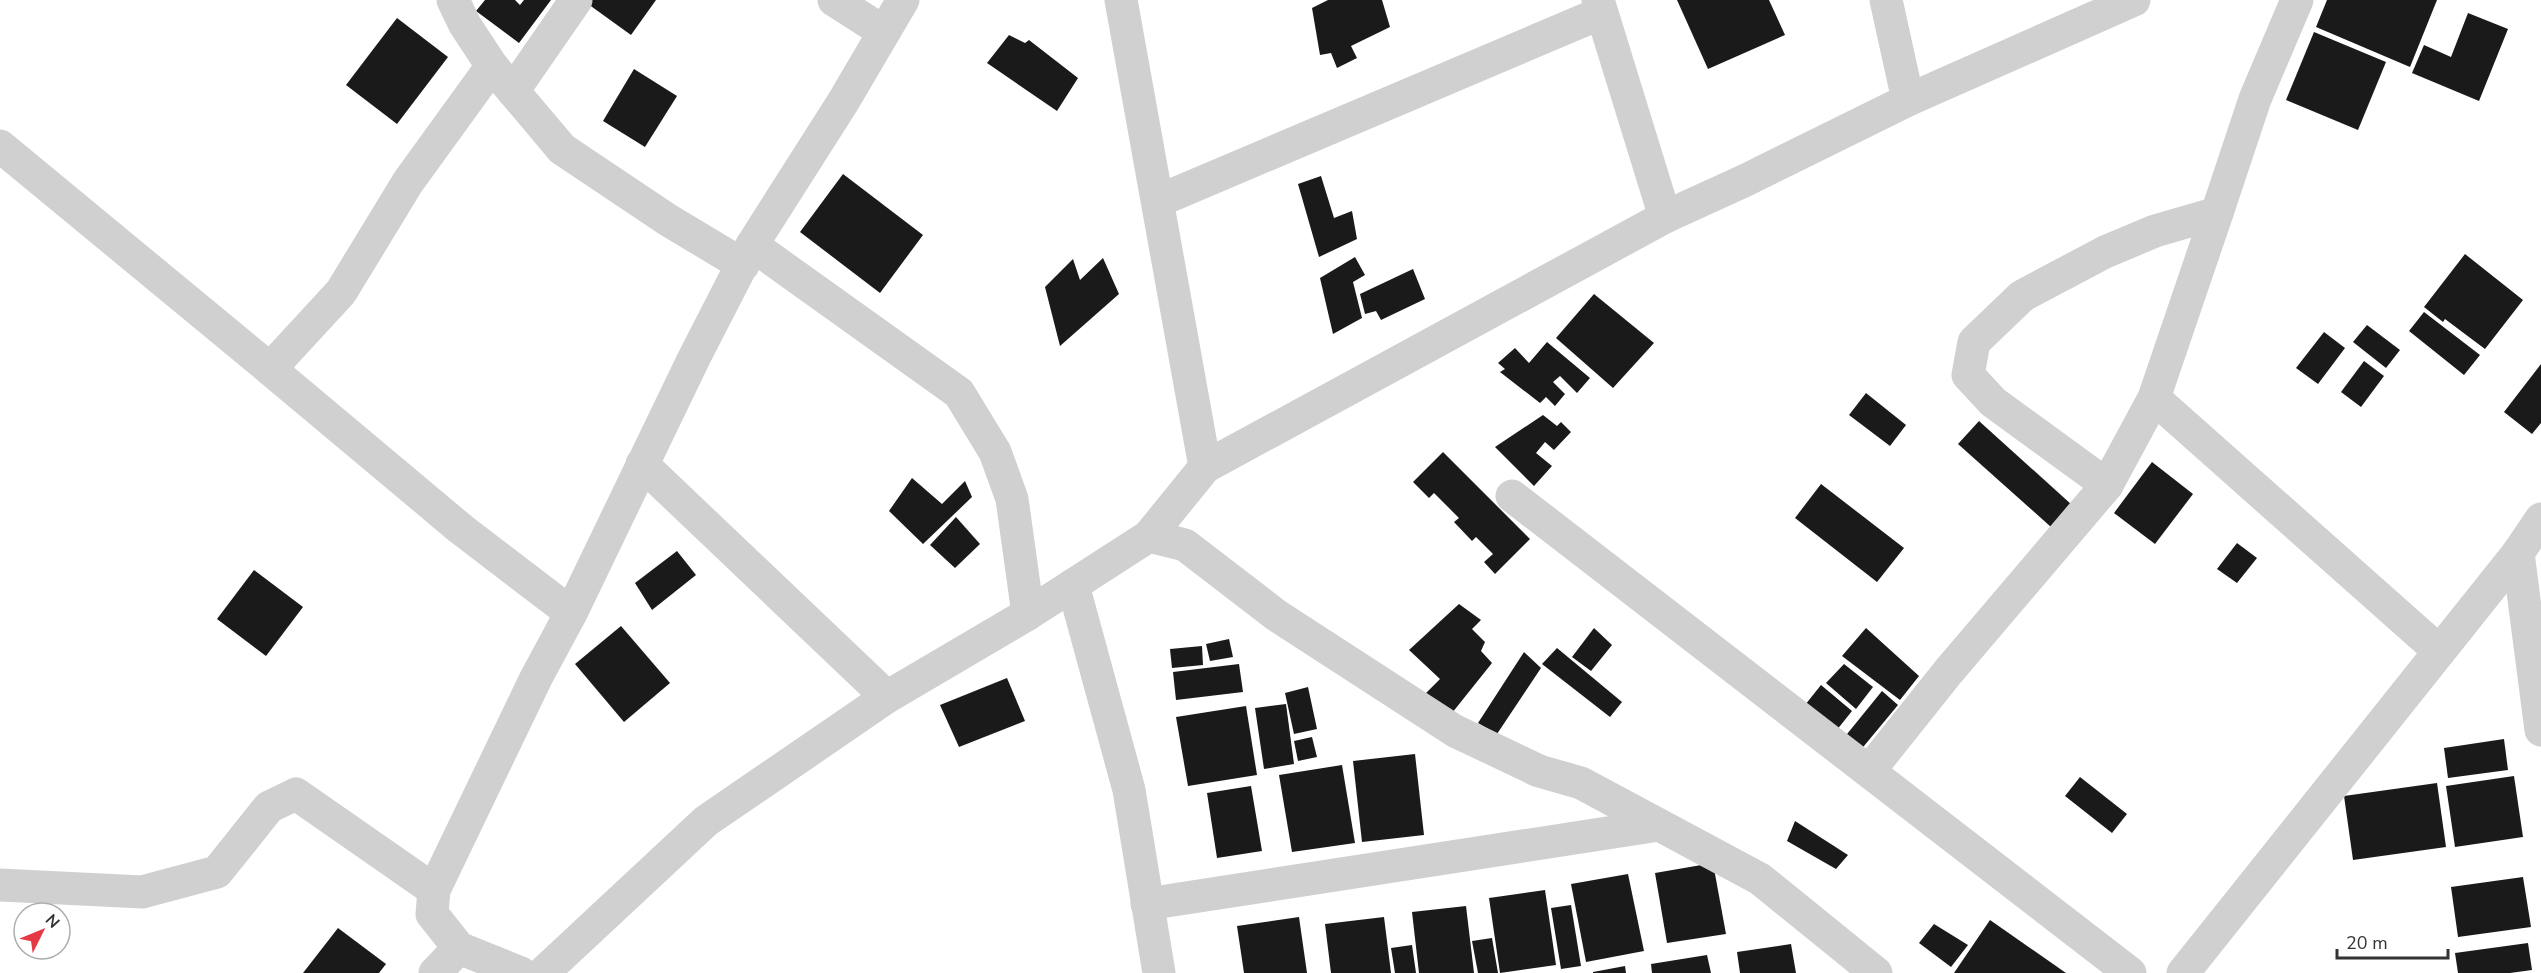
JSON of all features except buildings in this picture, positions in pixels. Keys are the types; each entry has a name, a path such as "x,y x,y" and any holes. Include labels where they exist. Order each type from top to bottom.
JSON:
{"street":[{"path":"453,0 465,25 492,66 562,149 668,220 748,255 959,393 995,452 1012,499 1028,614"},
{"path":"513,91 576,0"},
{"path":"834,0 884,32"},
{"path":"508,970 459,948 432,914 434,890 694,358 748,255 903,0"},
{"path":"1121,0 1205,467"},
{"path":"1886,0 1908,100"},
{"path":"543,973 706,822 887,697 1028,614 1149,536 1205,467 1665,217 1746,180 1908,100 2134,0"},
{"path":"1869,771 1948,672 2107,485 2154,398 2255,99 2297,0"},
{"path":"1158,201 1599,6 1665,217"},
{"path":"270,369 341,292 408,182 492,66"},
{"path":"0,146 461,529 571,613"},
{"path":"2107,485 1993,402 1968,375 1974,342 2022,296 2105,252 2155,231 2217,213"},
{"path":"2154,398 2439,651"},
{"path":"642,464 887,697"},
{"path":"1512,496 2130,973"},
{"path":"2183,973 2518,553 2541,519"},
{"path":"1149,536 1185,545 1276,615 1455,731 1539,771 1581,783 1760,879 1876,973"},
{"path":"2518,553 2541,730"},
{"path":"1073,585 1129,790 1159,973"},
{"path":"0,885 142,892 217,872 268,807 296,794 434,890"},
{"path":"1148,904 1659,825"},
{"path":"435,973 459,948"}]}
